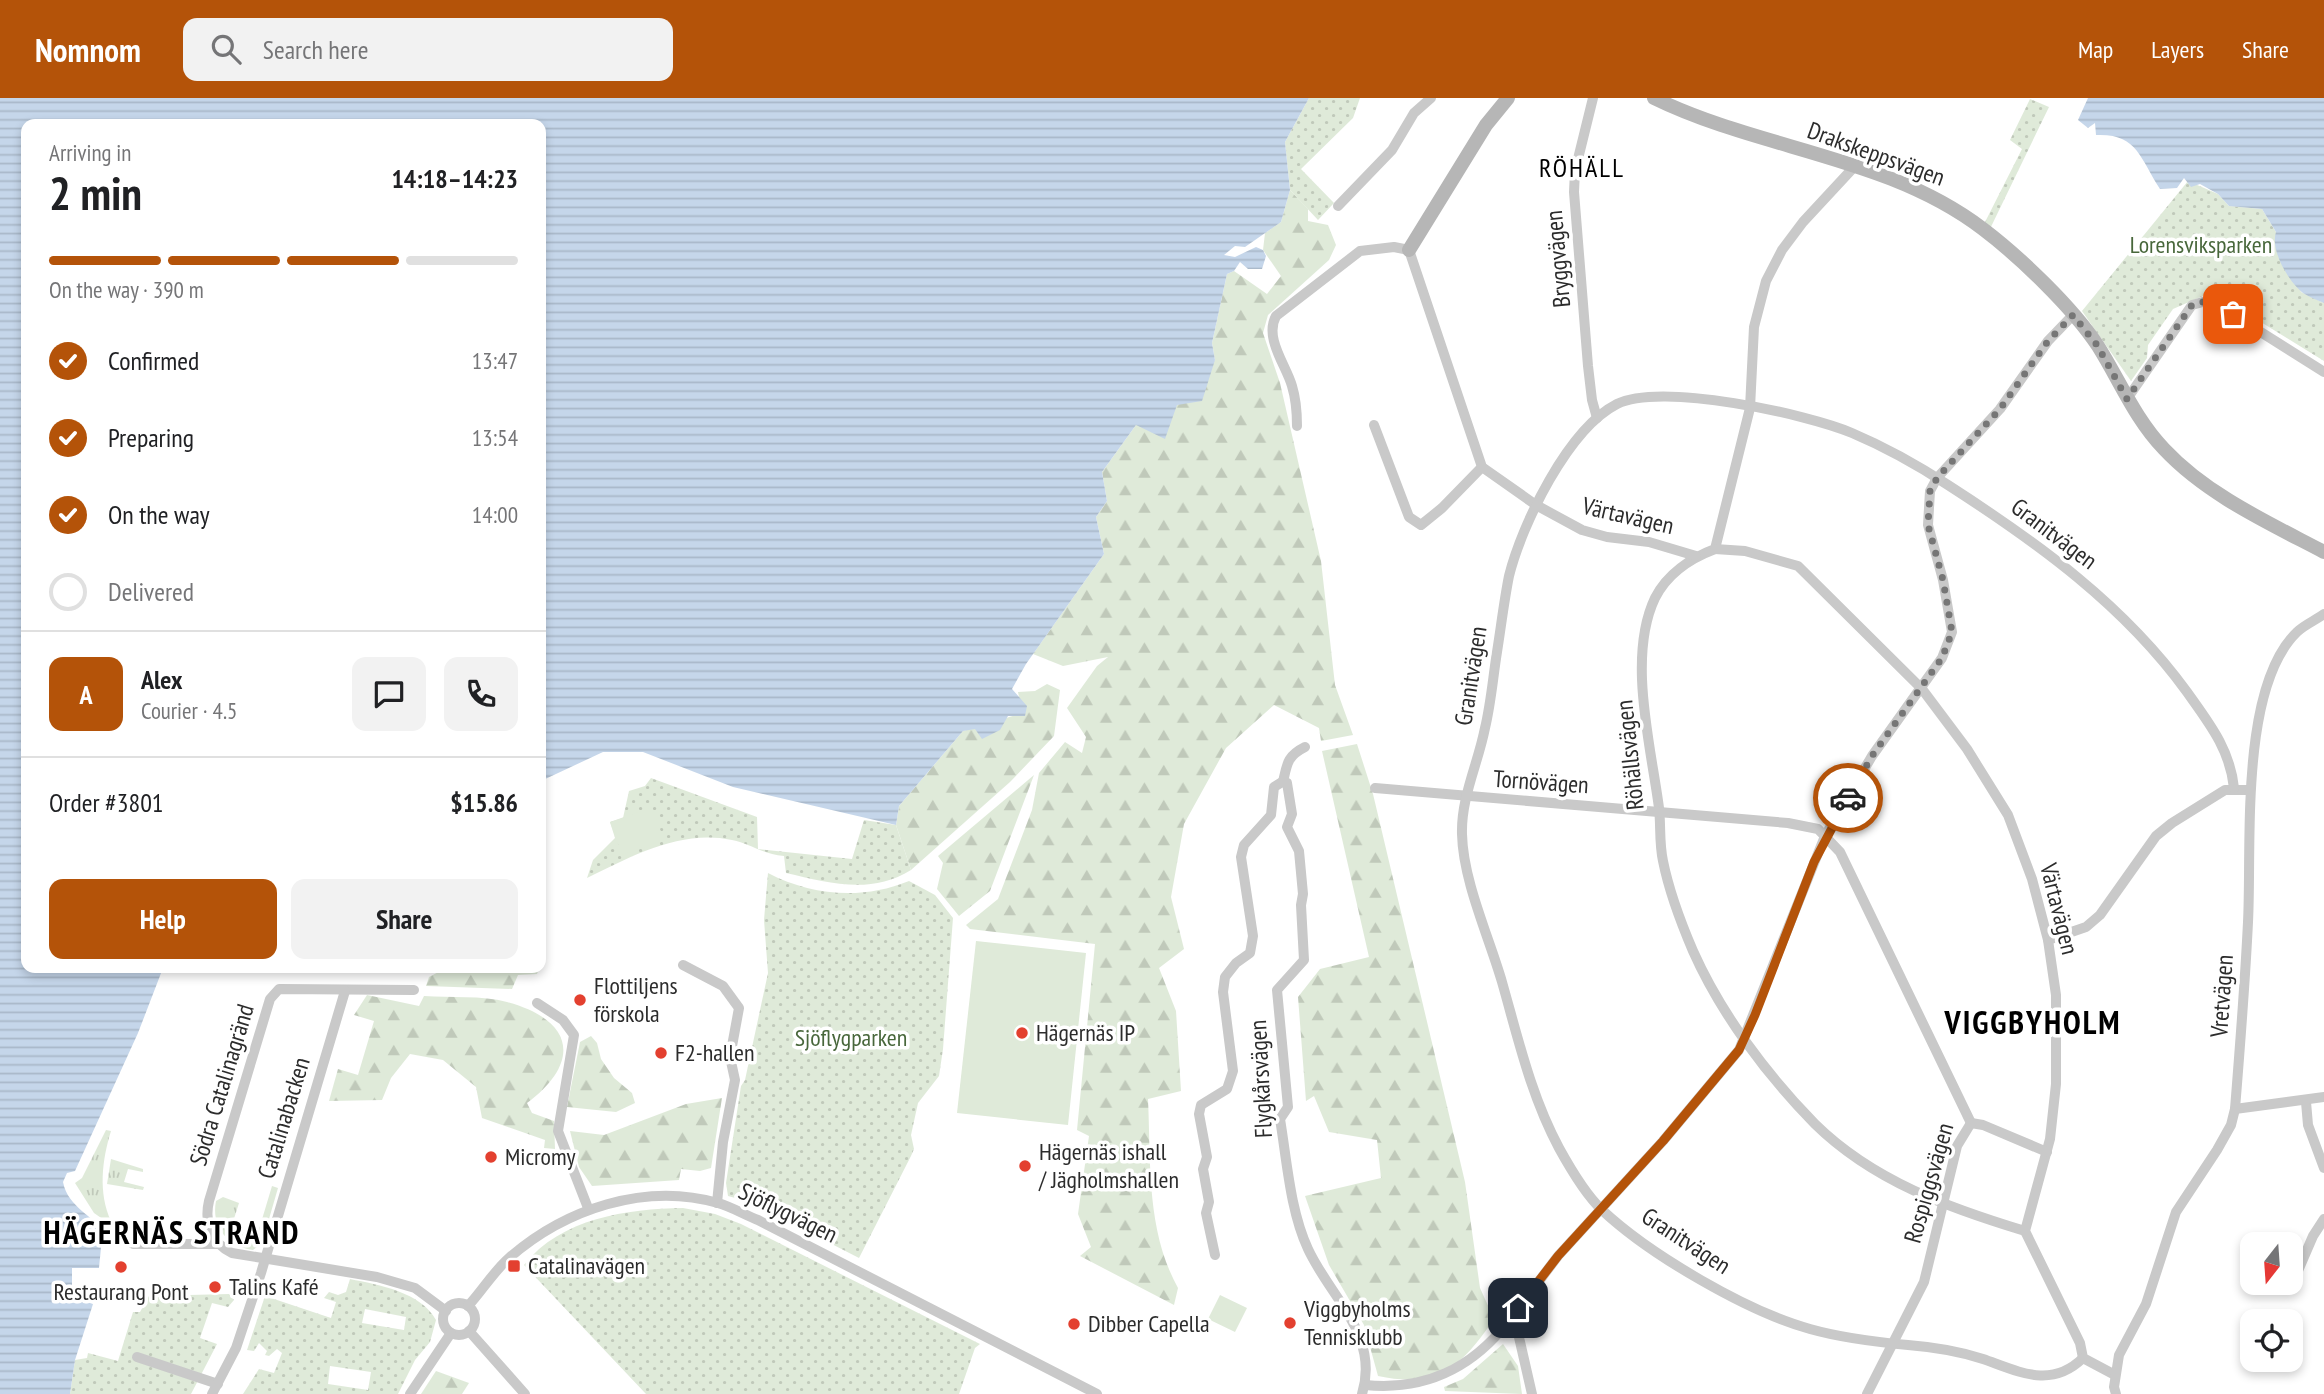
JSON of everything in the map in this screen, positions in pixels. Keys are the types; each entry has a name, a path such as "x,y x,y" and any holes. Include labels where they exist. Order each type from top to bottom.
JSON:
{"street":[{"path":"1338,206 1392,150 1414,113 1431,98"},
{"path":"1409,250 1486,125 1508,98"},
{"name":"Bryggvägen","path":"1593,98 1575,171 1574,192 1591,400 1597,418"},
{"name":"Drakskeppsvägen","path":"1654,98 1704,121 1854,167 1932,197 1973,221 2012,253 2073,315 2097,345 2127,399 2162,447 2199,479 2246,510 2324,552"},
{"path":"1715,549 1750,408 1753,337 1766,281 1782,250 1803,222 1854,167"},
{"path":"1297,426 1292,384 1274,338 1272,324 1276,316 1360,251 1394,247 1409,250"},
{"path":"1374,425 1409,517 1420,525 1442,508 1482,467 1409,250"},
{"path":"2127,399 2192,305 2210,300 2324,372"},
{"path":"1364,1390 1408,1386 1451,1373 1486,1347 1558,1256 1678,1123 1746,1039 1825,836 1872,756 1922,690 1942,658 1952,632 1943,580 1928,525 1930,491 1937,478 2000,409 2048,341 2073,315"},
{"name":"Granitvägen","path":"2083,1358 2064,1372 2045,1378 2018,1373 1966,1355 1808,1329 1741,1300 1680,1268 1600,1209 1559,1149 1524,1060 1467,864 1462,837 1465,797 1485,729 1510,574 1536,505 1568,451 1597,418 1620,402 1647,395 1684,396 1811,418 1852,433 1937,478 2024,535 2103,598 2139,632 2218,734 2232,768 2234,788"},
{"name":"Värtavägen","path":"1482,467 1562,521 1595,534 1649,542 1696,556"},
{"name":"Värtavägen","path":"1715,549 1745,551 1798,566 1922,690 1967,749 2008,815 2032,878 2048,940 2056,995 2056,1084 2047,1152 2025,1231"},
{"name":"Röhällsvägen","path":"1715,549 1696,556 1668,580 1656,597 1644,638 1641,660 1663,861 1693,950 1707,981 1746,1039 1795,1101 1847,1153 1887,1178 1942,1203 2025,1231"},
{"name":"Vretvägen","path":"2115,1376 2119,1355 2137,1324 2157,1276 2176,1212 2231,1125 2235,1109 2248,920 2249,790 2267,686 2281,653 2297,631 2324,614"},
{"path":"1283,782 1286,764 1293,753 1305,747"},
{"name":"Flygkårsvägen","path":"1215,1255 1206,1213 1209,1202 1203,1169 1207,1157 1199,1114 1201,1105 1227,1089 1233,1071 1223,992 1225,977 1236,963 1250,953 1254,936 1241,857 1250,837 1271,815 1274,788 1283,782 1290,790 1292,802 1287,827 1299,851 1304,960 1276,989 1288,1107 1280,1118 1294,1198 1308,1249 1357,1325 1364,1358 1364,1390"},
{"name":"Tornövägen","path":"1375,788 1808,825 1825,836"},
{"path":"2048,940 2086,927 2101,915 2156,836 2207,801 2234,788 2249,790"},
{"name":"Rospiggsvägen","path":"1825,836 1840,852 1971,1123 1957,1146 1924,1282 1867,1394"},
{"path":"683,965 723,986 739,1008 730,1057 736,1080 723,1142 718,1203"},
{"name":"Södra Catalinagränd","path":"218,1244 211,1231 207,1212 270,999 279,989 414,990"},
{"name":"Catalinabacken","path":"215,1389 236,1348 345,991"},
{"path":"537,1003 563,1020 574,1035 564,1081 558,1131 588,1208"},
{"path":"2235,1109 2306,1102 2324,1097"},
{"path":"2306,1102 2308,1125 2324,1168"},
{"path":"1971,1123 1983,1125 2047,1152"},
{"name":"Sjöflygvägen","path":"468,1306 506,1260 534,1237 588,1208 645,1198 718,1203 904,1293 1097,1394"},
{"path":"2303,1259 2324,1219"},
{"path":"2025,1231 2080,1343 2083,1358 2115,1376 2116,1394"},
{"path":"133,1244 218,1244 232,1252 377,1277 415,1288 446,1311"},
{"path":"454,1304 468,1306 475,1318 469,1331 461,1335 451,1333 443,1321 446,1311 454,1304"},
{"path":"1508,1322 1518,1333 1532,1394"},
{"path":"469,1331 525,1394"},
{"path":"410,1394 451,1333"},
{"path":"137,1357 215,1389"}],"green space":[{"path":"1309,98 1360,98 1353,118 1301,169 1334,203 1318,220 1290,190 1285,142"},
{"path":"2030,99 2049,107 1988,233 1982,228 2022,149 2010,140"},
{"name":"Lorensviksparken","path":"2188,181 2218,194 2229,206 2262,209 2276,232 2301,292 2324,303 2324,361 2212,292 2173,309 2148,345 2147,358 2131,381 2082,311"},
{"path":"1290,190 1308,209 1308,221 1328,225 1336,245 1329,260 1268,315 1263,333 1280,383 1321,561 1335,685 1353,735 1321,741 1319,728 1274,705 1226,748 1184,824 1171,897 1184,949 1159,968 1176,1011 1181,1091 1148,1099 1150,1172 1155,1220 1160,1243 1178,1288 1174,1305 1080,1256 1091,1247 1078,1214 1089,1136 1077,1130 1095,944 970,929 966,925 998,899 1032,810 1039,773 1065,742 1082,753 1086,737 1067,708 1097,666 1108,657 1063,666 1033,654 1104,554 1096,517 1107,501 1102,472 1136,425 1177,405 1215,360 1212,343 1227,274 1234,271 1267,294 1281,276 1263,250 1265,233 1281,222"},
{"path":"1047,684 1060,690 1054,736 1010,782 911,870 896,825 899,806 963,731 1016,715 1020,702 1018,692 1035,691"},
{"path":"1357,744 1373,794 1465,1182 1480,1288 1494,1319 1471,1350 1459,1361 1433,1376 1417,1379 1378,1376 1364,1325 1329,1265 1305,1196 1381,1178 1377,1140 1329,1132 1314,1096 1306,1101 1298,997 1320,969 1369,957 1322,751"},
{"path":"1034,775 990,891 959,916 937,889 943,863 938,856"},
{"path":"651,778 757,817 758,849 852,859 864,820 896,825 911,870 896,878 865,885 834,883 786,873 784,856 769,853 732,840 694,838 639,853 587,878 593,860 615,838 610,822 623,818 629,791 645,786"},
{"path":"652,807 664,840 622,855 610,822"},
{"name":"Sjöflygparken","path":"768,873 802,887 838,893 874,891 909,881 935,895 953,918 939,1076 918,1103 911,1135 914,1149 859,1258 750,1202 728,1196 726,1183 741,1086 745,1080 768,973 764,920"},
{"name":"Hägernäs IP","path":"976,941 1086,953 1068,1125 957,1113"},
{"path":"437,973 537,973 518,975 512,989 426,986 429,977"},
{"path":"367,995 419,1006 424,996 487,998 529,1010 546,1020 557,1031 563,1044 563,1058 545,1088 527,1103 532,1113 554,1121 555,1149 544,1148 545,1140 482,1118 476,1087 443,1060 410,1054 391,1078 382,1100 329,1101 338,1069 358,1075 374,1021 354,1015"},
{"path":"591,1036 597,1043 601,1059 614,1078 632,1093 635,1103 616,1112 567,1107 580,1042"},
{"path":"722,1098 711,1168 700,1171 681,1169 679,1180 592,1186 579,1167 570,1131 604,1135 686,1104"},
{"path":"106,1130 111,1131 103,1176 104,1199 111,1221 107,1222 94,1213 75,1183 82,1178"},
{"path":"111,1159 143,1169 143,1172 128,1169 124,1182 144,1187 143,1190 107,1184"},
{"path":"272,1186 278,1188 262,1243 253,1250 229,1240 216,1219 216,1201 223,1197 239,1203 231,1228 257,1236"},
{"path":"683,1208 715,1214 741,1224 980,1344 975,1348 959,1394 646,1394 524,1265 539,1249 557,1236 596,1219 640,1211"},
{"path":"350,1279 386,1287 410,1296 429,1310 436,1320 430,1342 415,1360 398,1394 243,1394 259,1369 274,1373 282,1353 277,1349 269,1356 265,1355 267,1351 259,1343 254,1351 247,1350 265,1296 331,1318 336,1302 324,1298 329,1292 338,1295 346,1292","holes":["365,1309 406,1317 404,1330 362,1323","330,1366 371,1372 368,1390 328,1384"]},
{"path":"229,1294 234,1300 228,1307 212,1303 200,1338 217,1344 191,1394 70,1394 75,1360 87,1358 88,1353 118,1361 133,1312 140,1312 149,1296"},
{"path":"1220,1295 1247,1308 1235,1332 1208,1319"},
{"path":"1503,1344 1518,1366 1522,1394 1445,1391 1444,1387 1463,1379"},
{"path":"436,1371 469,1383 462,1394 421,1394"}],"water":[{"path":"0,98 1309,98 1285,142 1290,190 1281,222 1245,247 1235,246 1224,255 1235,257 1256,247 1263,250 1266,256 1262,269 1248,269 1240,262 1234,271 1227,274 1212,343 1215,360 1202,401 1177,405 1165,439 1136,425 1102,472 1107,501 1096,517 1104,554 1026,664 1012,689 1027,706 1025,716 1008,716 1000,730 982,739 975,729 963,731 899,806 896,825 733,787 643,752 603,752 546,779 546,119 21,119 21,973 161,973 138,1033 75,1171 67,1173 63,1182 70,1198 97,1224 101,1243 99,1268 72,1268 72,1293 93,1304 75,1360 70,1394 0,1394"},
{"path":"2088,98 2324,98 2324,303 2303,293 2286,273 2278,256 2276,232 2262,209 2229,206 2218,194 2200,184 2191,187 2184,178 2177,188 2160,189 2142,158 2129,143 2110,135 2096,135 2095,123 2088,128 2078,120"}],"way so far":[{"path":"1848,798 1872,756 1922,690 1942,658 1952,632 1943,580 1928,525 1930,491 1937,478 2000,409 2048,341 2073,315 2097,345 2127,399 2192,305 2210,300 2233,314"}],"place":[{"name":"Flottiljens förskola","path":"580,1000"},
{"name":"Hägernäs IP","path":"1022,1033"},
{"name":"F2-hallen","path":"661,1053"},
{"name":"Micromy","path":"491,1157"},
{"name":"Hägernäs ishall / Jägholmshallen","path":"1025,1166"},
{"name":"Catalinavägen","path":"514,1266"},
{"name":"Restaurang Pont","path":"121,1267"},
{"name":"Talins Kafé","path":"215,1287"},
{"name":"Viggbyholms Tennisklubb","path":"1290,1323"},
{"name":"Dibber Capella","path":"1074,1324"}],"district":[{"name":"RÖHÄLL","path":"1582,168"},
{"name":"VIGGBYHOLM","path":"2033,1023"},
{"name":"HÄGERNÄS STRAND","path":"172,1233"}],"route":[{"path":"1518,1308 1558,1256 1663,1141 1739,1050 1746,1039 1825,836 1848,798"}]}
